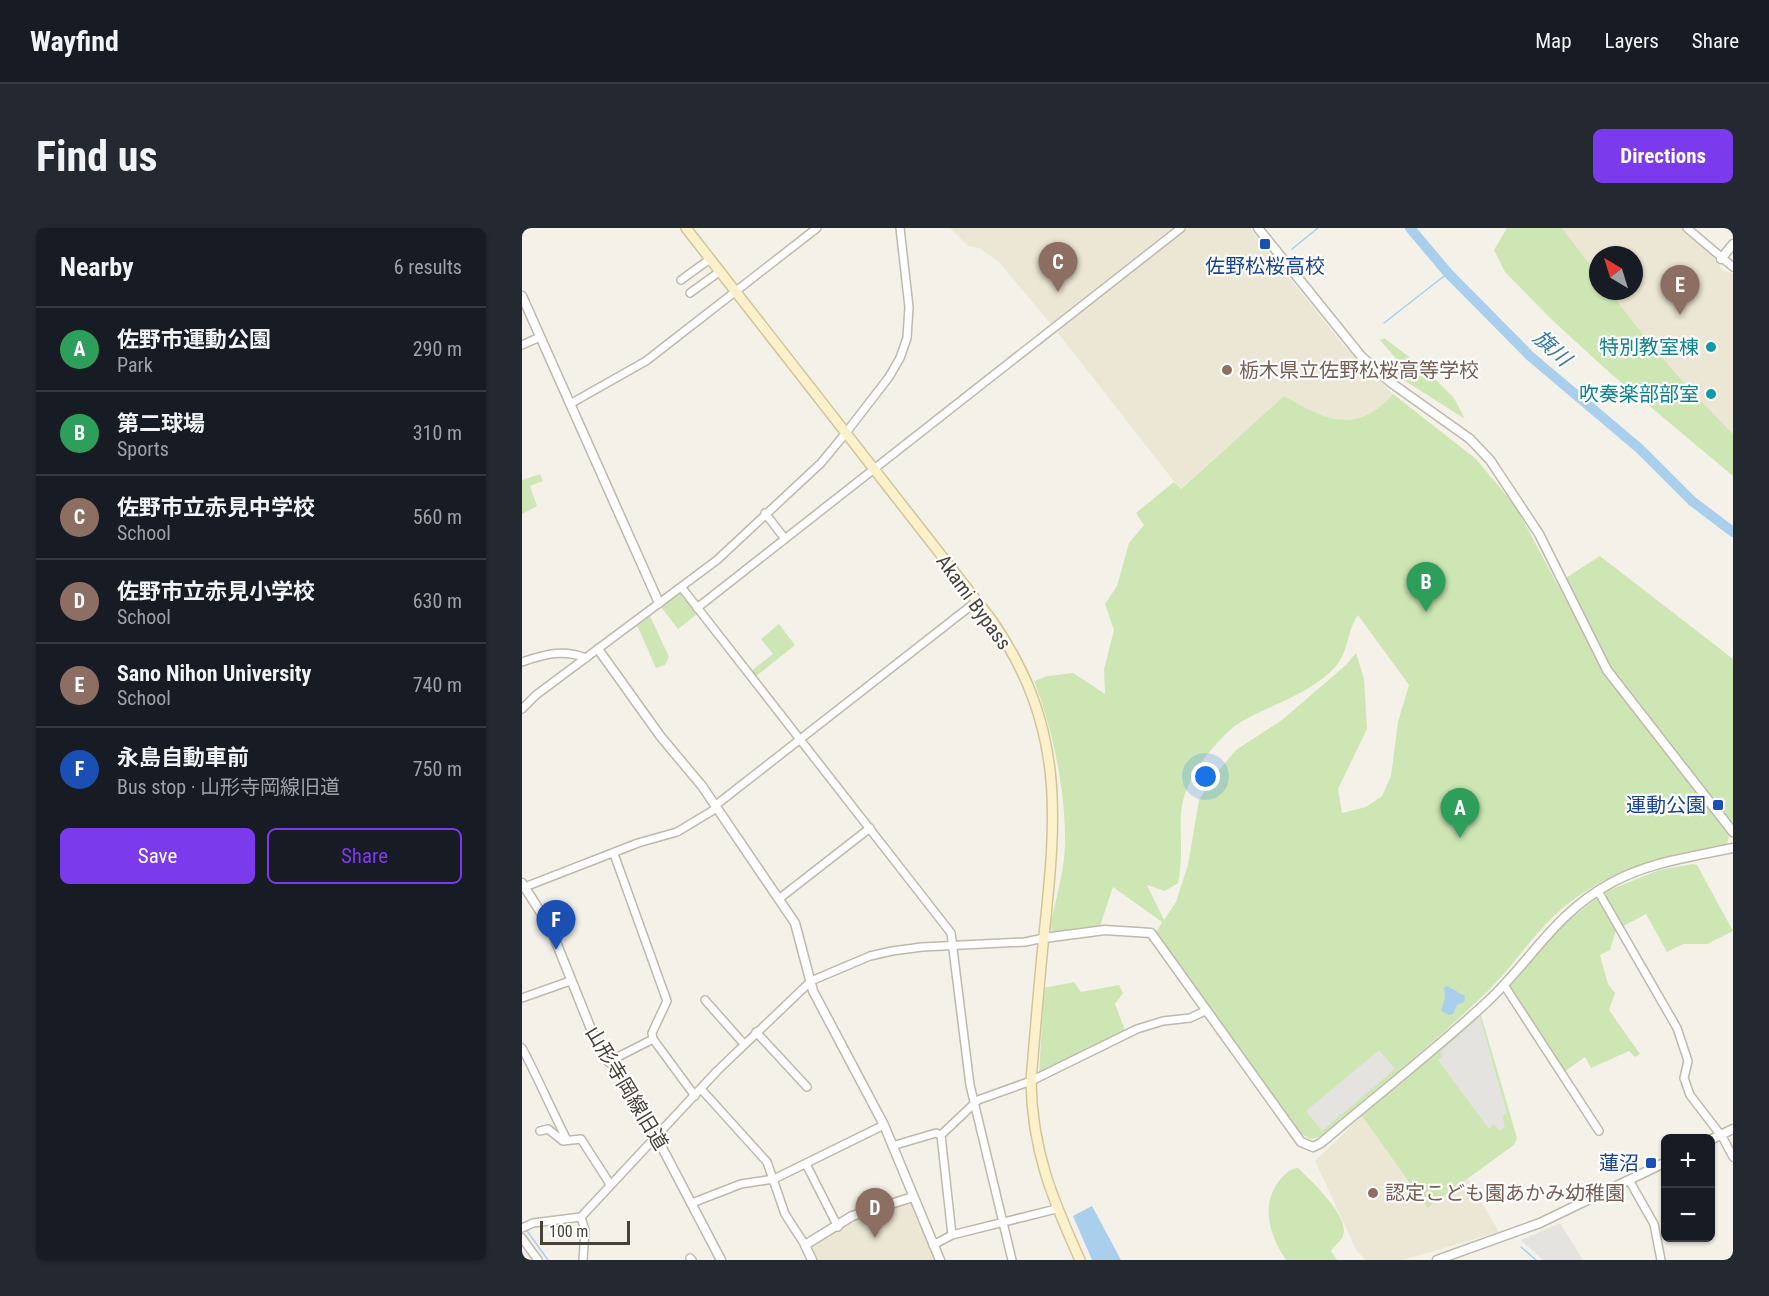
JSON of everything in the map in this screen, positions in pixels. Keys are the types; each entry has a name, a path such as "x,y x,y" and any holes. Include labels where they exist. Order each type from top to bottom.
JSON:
{"main road":[{"name":"Akami Bypass","path":"686,228 1001,634 1028,684 1041,721 1050,762 1054,833 1032,1081 1038,1152 1056,1209 1080,1260"}],"street":[{"path":"570,404 646,361 817,228"},
{"path":"522,709 586,658 682,588 739,541 765,513 821,463 845,434 896,367 907,338 909,307 900,228"},
{"path":"697,608 1181,228"},
{"path":"1258,228 1361,356 1390,381 1470,439 1490,460 1539,534 1607,670 1733,832"},
{"path":"1687,228 1733,267"},
{"path":"1721,259 1733,244"},
{"path":"681,280 710,259"},
{"path":"690,293 719,272"},
{"path":"522,296 659,603"},
{"path":"522,345 540,337"},
{"path":"765,513 785,538"},
{"path":"682,588 951,933 965,1058 1012,1260"},
{"path":"522,886 614,854 638,843 677,832 716,806 976,601"},
{"path":"598,649 661,737 716,806 795,923 810,981 819,1003 884,1125 940,1260"},
{"path":"522,662 551,652 586,658"},
{"path":"780,898 870,828"},
{"path":"522,1228 533,1223 580,1217 744,1044 810,981 870,956 922,947 1025,942 1106,930 1151,933 1301,1142 1312,1147 1393,1082 1504,985 1554,926 1598,891 1650,866 1733,848"},
{"path":"614,854 667,1000 652,1033 653,1039 695,1095"},
{"name":"山形寺岡線旧道","path":"522,886 550,927 597,1044 608,1062 634,1094 721,1260"},
{"path":"1598,891 1677,1028 1688,1061 1684,1078 1685,1086 1733,1157"},
{"path":"522,998 544,988 570,981"},
{"path":"1504,985 1599,1131"},
{"path":"705,1000 744,1044"},
{"path":"941,1135 978,1100 1032,1081 1137,1029 1163,1021 1190,1018 1205,1011"},
{"path":"756,1032 807,1087"},
{"path":"608,1062 653,1039"},
{"path":"522,1048 534,1067 551,1109 567,1140"},
{"path":"701,1089 744,1138 759,1150 774,1179 785,1214 812,1260"},
{"path":"692,1203 741,1184 774,1179 884,1125"},
{"path":"540,1131 548,1129 560,1140 581,1139 610,1184"},
{"path":"1715,1137 1733,1129"},
{"path":"892,1146 936,1132 941,1135"},
{"path":"941,1135 952,1234"},
{"path":"806,1164 838,1227"},
{"path":"1437,1260 1514,1234 1572,1209 1661,1164"},
{"path":"1629,1180 1654,1224 1661,1260"},
{"path":"805,1245 838,1227 852,1216 913,1197"},
{"path":"933,1245 952,1234 1056,1209"},
{"path":"580,1217 585,1230 583,1260"},
{"path":"522,1238 538,1260"}],"shaded area":[{"path":"950,228 1172,228 1051,324 998,261 979,248 968,246"},
{"name":"栃木県立佐野松桜高等学校","path":"1188,228 1250,228 1343,345 1393,394 1381,409 1363,418 1345,421 1318,415 1284,396 1180,489 1058,333 1058,330"},
{"path":"1562,228 1682,228 1710,253 1723,271 1733,273 1733,434 1694,396 1645,339 1617,300 1643,300 1643,246 1589,246 1589,263"},
{"path":"1480,1017 1507,1114 1502,1116 1505,1127 1499,1131 1494,1124 1489,1129 1438,1060 1443,1056 1440,1052"},
{"path":"1379,1050 1395,1069 1322,1131 1306,1111"},
{"name":"認定こども園あかみ幼稚園","path":"1362,1116 1426,1208 1468,1179 1499,1232 1403,1260 1366,1260 1357,1251 1315,1161"},
{"path":"911,1200 936,1260 815,1260 808,1247 840,1229 853,1217 887,1210"},
{"path":"1560,1223 1583,1260 1543,1260 1521,1240"}],"green space":[{"path":"1507,228 1562,228 1589,263 1589,300 1617,300 1668,365 1733,434 1733,476 1610,373 1551,319 1505,272 1494,250"},
{"path":"1384,338 1425,369 1454,398 1465,419 1388,370 1399,362 1380,340"},
{"path":"1393,394 1476,459 1516,507 1607,677 1729,836 1727,844 1634,867 1591,888 1572,901 1544,926 1496,983 1467,1011 1322,1137 1310,1139 1298,1132 1156,933 1162,922 1113,887 1100,926 1054,933 1050,928 1064,860 1064,816 1054,746 1034,681 1048,676 1073,673 1105,694 1104,669 1114,630 1105,604 1117,586 1129,543 1144,525 1136,513 1174,482 1181,489 1284,396 1314,412 1340,420 1366,415","holes":["1358,615 1409,685 1398,722 1391,776 1382,796 1366,807 1342,813 1338,789 1367,729 1364,679 1356,653 1346,665 1282,720 1236,750 1215,775 1199,800 1188,865 1176,902 1164,920 1147,885 1165,891 1178,883 1183,801 1200,765 1227,733 1248,718 1302,692 1326,676 1340,660"]},
{"path":"540,474 543,481 530,486 537,506 522,514 522,480"},
{"path":"1600,556 1733,659 1733,826 1606,662 1564,579"},
{"path":"680,592 697,614 678,629 661,607"},
{"path":"650,616 669,657 665,665 656,668 637,625"},
{"path":"779,624 795,645 755,677 750,672 773,654 761,639"},
{"path":"1697,865 1733,931 1707,944 1683,944 1667,952 1646,914 1616,930 1610,950 1600,955 1608,984 1615,993 1609,1010 1640,1054 1635,1057 1629,1051 1591,1068 1585,1057 1564,1072 1510,989 1510,984 1552,934 1597,898 1601,901 1606,898 1605,892 1659,870"},
{"path":"1074,982 1081,992 1119,985 1123,993 1115,1004 1126,1033 1039,1076 1044,988"},
{"path":"1481,1015 1517,1138 1514,1145 1427,1208 1362,1116"},
{"path":"1298,1168 1328,1199 1341,1219 1344,1228 1343,1236 1331,1251 1337,1260 1286,1260 1275,1241 1269,1221 1273,1190 1285,1174"}],"water":[{"path":"1447,986 1465,996 1464,1002 1457,1005 1453,1014 1449,1015 1441,1011 1445,998 1444,988"},
{"path":"1092,1206 1121,1260 1092,1260 1073,1216"}],"waterway":[{"path":"1292,249 1318,228"},
{"name":"旗川","path":"1410,228 1448,273 1530,356 1640,449 1692,501 1733,532"},
{"path":"1384,323 1448,273"},
{"path":"525,1228 548,1260"},
{"path":"1521,1247 1536,1260"}],"place":[{"name":"佐野松桜高校","path":"1265,244"},
{"name":"佐野市立赤見中学校","path":"1058,292"},
{"name":"Sano Nihon University","path":"1680,315"},
{"name":"特別教室棟","path":"1711,347"},
{"name":"栃木県立佐野松桜高等学校","path":"1227,370"},
{"name":"吹奏楽部部室","path":"1711,394"},
{"name":"第二球場","path":"1426,612"},
{"name":"運動公園","path":"1718,805"},
{"name":"佐野市運動公園","path":"1460,838"},
{"name":"永島自動車前","path":"556,950"},
{"name":"蓮沼","path":"1651,1163"},
{"name":"認定こども園あかみ幼稚園","path":"1373,1193"},
{"name":"佐野市立赤見小学校","path":"875,1238"}]}
